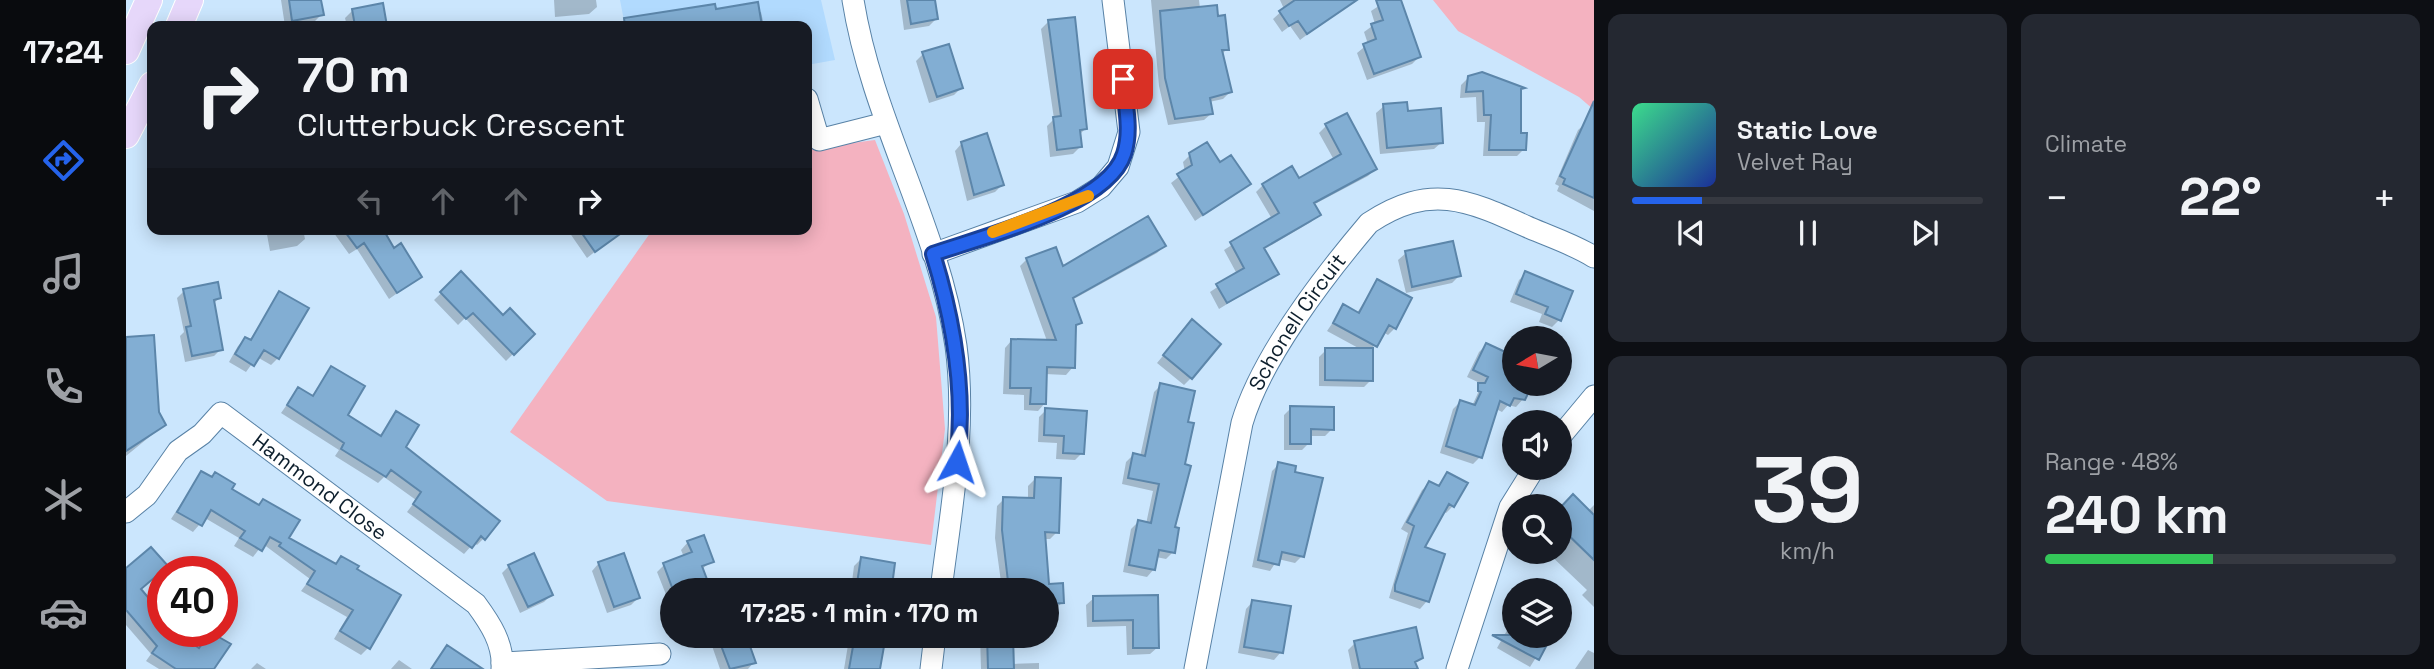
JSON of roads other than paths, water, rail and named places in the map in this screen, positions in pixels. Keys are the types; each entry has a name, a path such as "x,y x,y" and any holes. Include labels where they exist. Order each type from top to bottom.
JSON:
{"main road":[{"path":"126,51 149,0"},
{"path":"181,21 190,0"},
{"path":"126,135 147,95"}],"street":[{"path":"853,0 875,92 933,254 956,346 961,408 960,440 943,578"},
{"path":"933,254 1077,202 1101,187 1118,167 1129,132 1114,0"},
{"path":"812,116 819,140 886,123"},
{"name":"Schonell Circuit","path":"1195,669 1242,423 1251,391 1267,362 1369,223 1405,204 1446,197 1472,202 1594,257"},
{"path":"1572,422 1594,396"},
{"name":"Hammond Close","path":"126,512 147,495 178,451 202,434 221,413 476,604 492,625 502,666 660,654"},
{"path":"1457,669 1510,507 1527,480"},
{"path":"931,669 933,648"}]}
